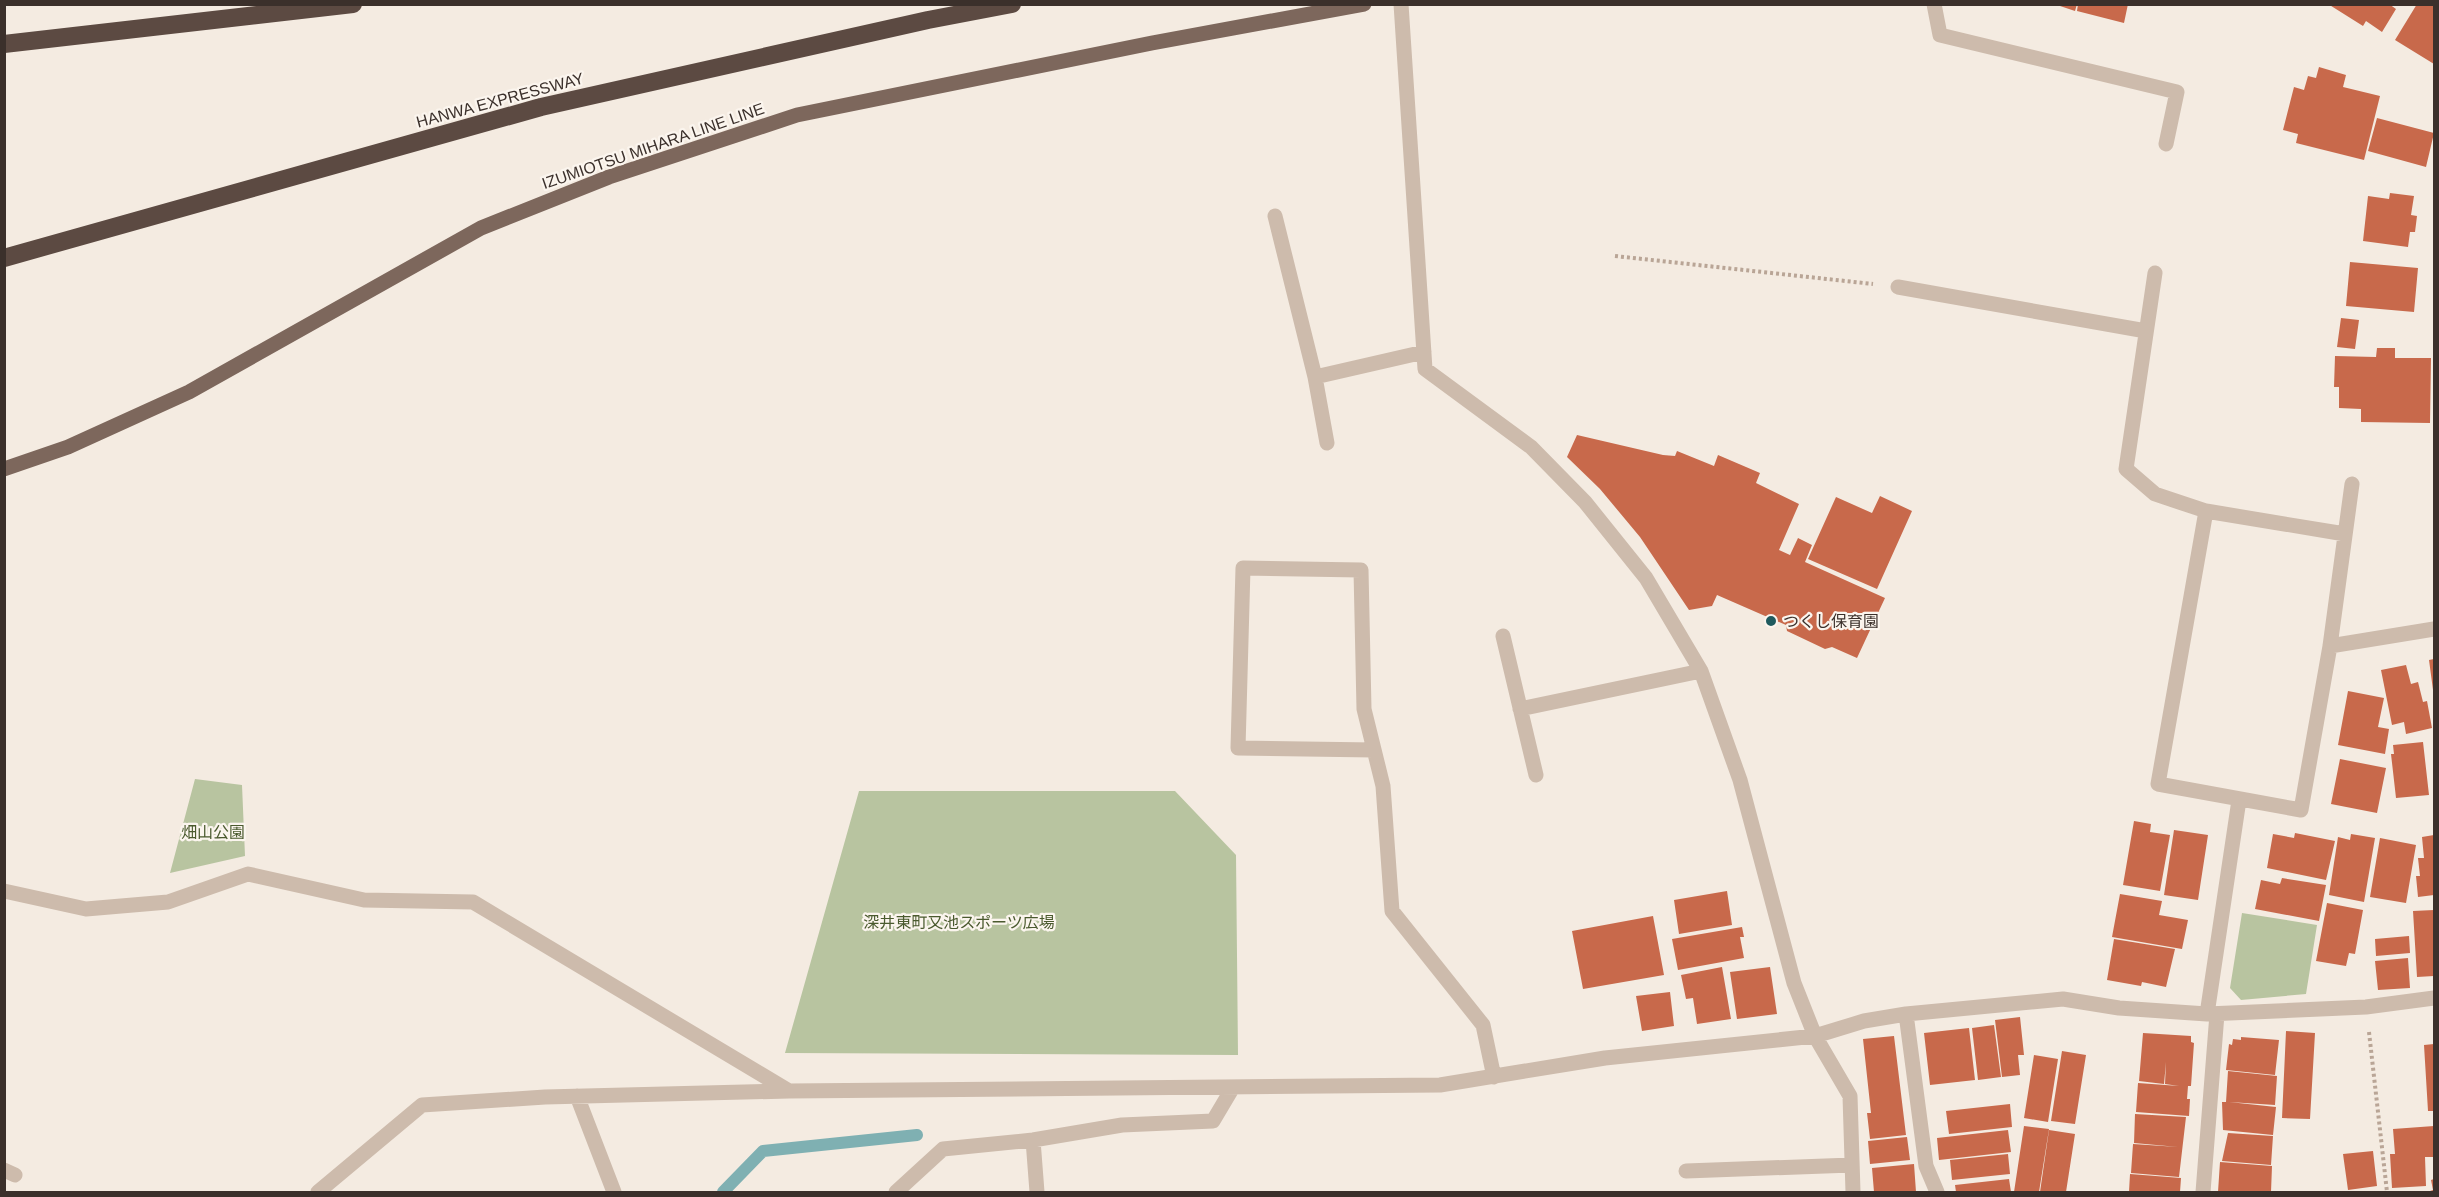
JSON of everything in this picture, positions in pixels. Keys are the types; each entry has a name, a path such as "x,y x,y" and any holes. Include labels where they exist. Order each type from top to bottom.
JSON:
{"highway":[{"path":"4,44 353,4"},
{"name":"HANWA EXPRESSWAY","path":"4,258 541,107 928,20 1012,4"}],"main road":[{"name":"IZUMIOTSU MIHARA LINE LINE","path":"4,469 68,447 189,392 481,228 609,177 796,116 1152,43 1364,4"}],"street":[{"path":"1401,4 1425,369 1531,447 1585,502 1646,578 1701,671 1740,780 1794,983 1815,1036 1850,1096 1853,1192"},
{"path":"1935,4 1940,35 2176,92 2166,144"},
{"path":"1275,216 1315,377 1327,443"},
{"path":"2155,273 2127,469 2156,494 2206,512 2345,534"},
{"path":"1898,287 2146,331"},
{"path":"1315,377 1424,352"},
{"path":"2206,512 2158,784 2301,810 2330,646 2352,484"},
{"path":"1374,750 1238,748 1243,568 1361,570 1364,709 1383,786 1392,911 1483,1025 1494,1077"},
{"path":"2330,646 2434,629"},
{"path":"1503,636 1536,775"},
{"path":"1520,709 1701,671"},
{"path":"2203,1192 2212,1014 2239,800"},
{"path":"4,891 86,909 168,902 248,874 364,900 473,902 789,1091"},
{"path":"318,1192 422,1106 577,1096 789,1091 1232,1089 1440,1085 1605,1058 1815,1036 1864,1021 1906,1014 2064,999 2119,1008 2212,1014 2366,1007 2434,998"},
{"path":"1906,1014 1926,1166 1936,1192"},
{"path":"896,1192 943,1149 1033,1140 1122,1125 1213,1121 1232,1089"},
{"path":"577,1096 614,1192"},
{"path":"1033,1140 1037,1192"},
{"path":"1686,1171 1852,1165"}],"path":[{"path":"1615,256 1898,287"},
{"path":"2366,1007 2387,1192"}],"green space":[{"name":"畑山公園","path":"195,779 242,785 245,856 170,873"},
{"name":"深井東町又池スポーツ広場","path":"859,791 1175,791 1236,855 1238,1055 785,1053"},
{"path":"2242,913 2317,925 2306,994 2241,1000 2230,988"}],"building":[{"path":"2054,4 2077,4 2075,11"},
{"path":"2078,4 2128,4 2124,23 2077,11"},
{"path":"2328,4 2389,4 2396,9 2382,32 2366,21 2363,26"},
{"path":"2417,4 2434,4 2434,64 2395,40"},
{"path":"2319,67 2346,75 2343,87 2380,96 2364,160 2296,143 2298,134 2283,130 2294,87 2304,90 2308,76 2316,78"},
{"path":"2377,118 2434,133 2426,167 2368,151"},
{"path":"2390,193 2414,196 2411,215 2417,216 2415,232 2410,232 2408,247 2363,241 2368,196 2389,199"},
{"path":"2350,262 2418,268 2414,312 2346,306"},
{"path":"2341,318 2359,320 2355,349 2337,347"},
{"path":"2377,348 2395,348 2395,358 2431,358 2430,423 2361,422 2361,409 2339,408 2339,387 2334,387 2335,356 2376,357"},
{"path":"1577,435 1663,455 1675,456 1677,451 1714,466 1718,455 1760,473 1756,483 1799,504 1779,550 1790,555 1798,538 1812,545 1805,562 1885,598 1857,658 1832,647 1825,649 1787,631 1786,625 1717,595 1712,606 1689,610 1640,537 1600,489 1567,457"},
{"path":"1880,496 1912,511 1877,589 1808,559 1836,497 1872,513"},
{"path":"2434,659 2434,690 2433,690 2429,660"},
{"path":"2406,665 2411,684 2418,682 2423,702 2427,701 2432,728 2406,734 2404,722 2392,725 2381,670"},
{"path":"2348,691 2384,698 2378,727 2389,729 2385,754 2338,745"},
{"path":"2423,742 2429,795 2396,798 2391,754 2394,754 2393,745"},
{"path":"2340,759 2386,768 2377,813 2331,804"},
{"path":"2134,821 2151,824 2150,832 2170,835 2160,891 2123,885"},
{"path":"2174,830 2208,835 2198,900 2164,895"},
{"path":"2295,833 2335,841 2326,880 2267,868 2273,834 2294,838"},
{"path":"2351,834 2375,838 2364,902 2329,895 2338,837 2350,840"},
{"path":"2434,835 2434,895 2418,897 2416,876 2420,876 2418,858 2424,858 2422,837"},
{"path":"2380,838 2416,845 2406,903 2370,897"},
{"path":"2282,878 2326,885 2319,921 2255,909 2261,880 2280,884"},
{"path":"1727,891 1732,925 1679,934 1674,900"},
{"path":"2120,894 2162,901 2159,915 2188,920 2182,949 2112,937"},
{"path":"2327,903 2363,910 2355,954 2349,953 2346,966 2316,961"},
{"path":"2434,910 2434,976 2417,977 2413,911"},
{"path":"1653,916 1664,975 1583,989 1572,931"},
{"path":"1742,927 1744,937 1740,937 1744,958 1678,970 1672,939"},
{"path":"2409,936 2410,953 2376,956 2375,939"},
{"path":"2114,939 2175,949 2166,987 2142,982 2141,986 2107,980"},
{"path":"2408,958 2410,988 2378,990 2375,961"},
{"path":"1722,967 1731,1019 1697,1024 1693,998 1686,999 1681,975"},
{"path":"1770,967 1777,1014 1737,1019 1730,972"},
{"path":"1670,992 1674,1026 1642,1031 1636,996"},
{"path":"2020,1017 2024,1055 2018,1055 2020,1075 2002,1077 1995,1020"},
{"path":"1994,1025 2001,1077 1978,1080 1972,1028"},
{"path":"1969,1028 1975,1080 1930,1085 1924,1033"},
{"path":"2286,1031 2315,1033 2310,1119 2282,1118"},
{"path":"2143,1033 2191,1036 2191,1042 2194,1043 2191,1086 2188,1086 2187,1099 2190,1099 2189,1116 2136,1112 2138,1083 2179,1086 2165,1084 2166,1062 2164,1084 2139,1081"},
{"path":"1894,1036 1906,1135 1870,1139 1867,1113 1871,1113 1863,1039"},
{"path":"2241,1037 2279,1040 2275,1075 2226,1070 2229,1044 2232,1045 2233,1039 2241,1040"},
{"path":"2434,1044 2434,1111 2428,1111 2424,1045"},
{"path":"2062,1051 2086,1055 2075,1124 2051,1121"},
{"path":"2034,1055 2058,1059 2048,1122 2024,1118"},
{"path":"2228,1071 2277,1076 2275,1105 2229,1102 2276,1107 2273,1135 2223,1130 2222,1102 2226,1102"},
{"path":"2010,1104 2012,1127 1949,1134 1946,1111"},
{"path":"2135,1114 2186,1117 2179,1177 2131,1173 2133,1144 2178,1147 2134,1143"},
{"path":"2024,1126 2049,1129 2039,1192 2014,1192"},
{"path":"2434,1126 2434,1157 2425,1157 2426,1186 2392,1188 2390,1154 2395,1154 2393,1129"},
{"path":"2008,1130 2011,1152 1939,1160 1937,1138"},
{"path":"2049,1130 2075,1134 2066,1192 2040,1192"},
{"path":"2228,1133 2273,1136 2271,1165 2222,1161"},
{"path":"1907,1137 1910,1160 1870,1164 1868,1141"},
{"path":"2373,1151 2377,1186 2348,1190 2343,1154"},
{"path":"2008,1154 2010,1174 1952,1180 1950,1160"},
{"path":"2220,1162 2272,1166 2271,1192 2218,1192"},
{"path":"1914,1164 1916,1192 1874,1192 1872,1168"},
{"path":"2130,1174 2181,1178 2180,1192 2129,1192"},
{"path":"2009,1179 2011,1192 1956,1192 1955,1185"},
{"path":"2434,1179 2434,1192 2427,1192 2433,1190 2431,1180"}],"waterway":[{"path":"723,1192 763,1151 917,1135"}],"place":[{"name":"つくし保育園","path":"1771,621"}]}
